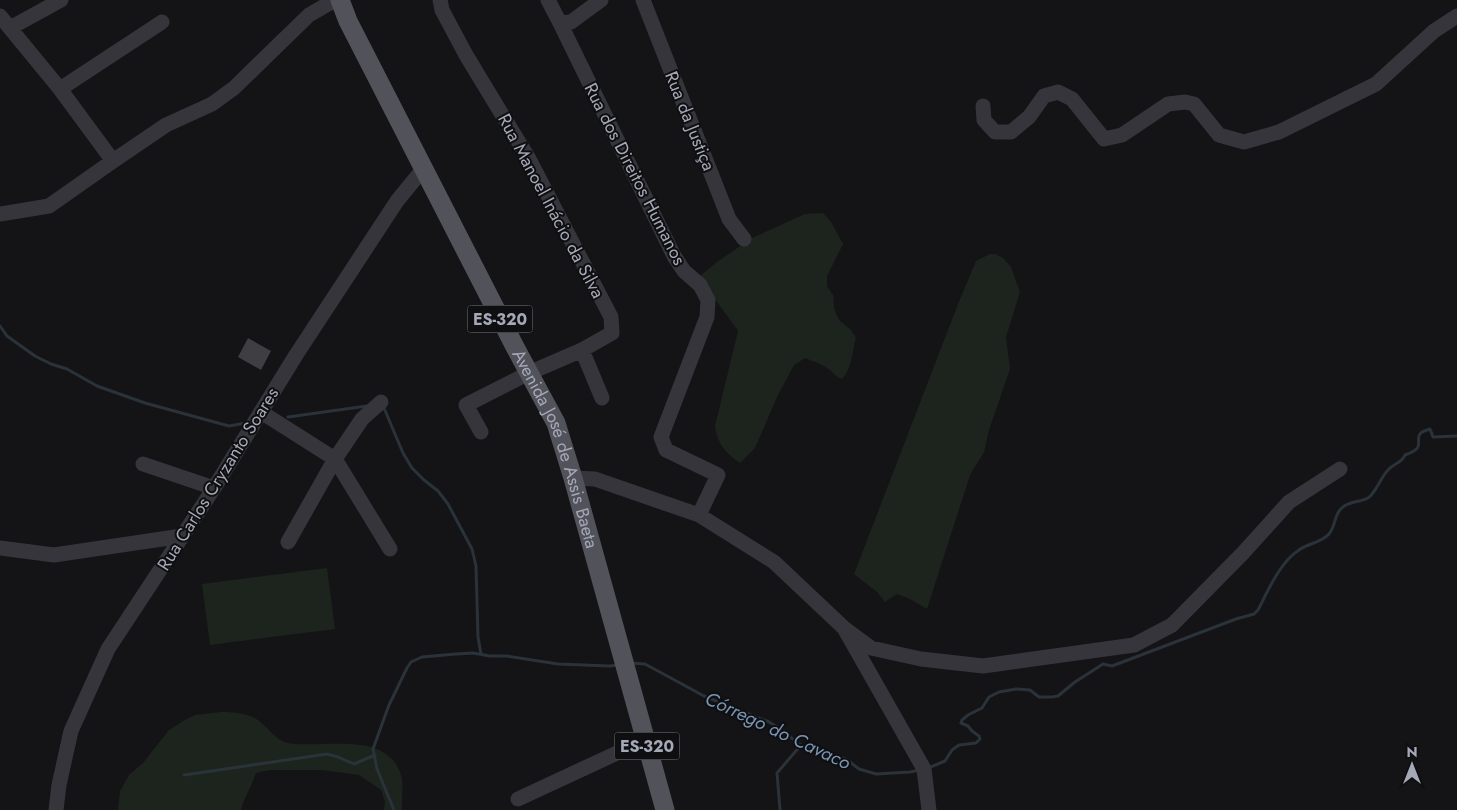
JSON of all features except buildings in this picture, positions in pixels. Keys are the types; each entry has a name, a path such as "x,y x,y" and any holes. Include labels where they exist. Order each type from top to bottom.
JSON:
{"main road":[{"name":"Avenida José de Assis Baeta","path":"340,0 348,20 556,423 665,810"}],"street":[{"path":"10,28 61,0"},
{"path":"0,214 49,206 166,125 212,104 234,88 309,15 334,0"},
{"name":"Rua Manoel Inácio da Silva","path":"440,0 442,10 466,55 529,159 611,318 612,333 582,350 529,373 466,405 481,432"},
{"path":"548,0 560,23 571,22 601,0"},
{"name":"Rua da Justiça","path":"642,0 729,219 744,239"},
{"path":"0,16 60,89 113,160"},
{"path":"983,106 984,120 995,132 1011,132 1029,117 1044,96 1058,92 1072,99 1104,139 1122,135 1168,104 1185,102 1194,104 1219,135 1244,142 1278,132 1376,84 1434,31 1457,16"},
{"path":"60,89 162,22"},
{"name":"Rua dos Direitos Humanos","path":"560,23 674,256 684,271 700,285 708,300 707,317 661,437 666,450 718,475 699,516"},
{"name":"Rua Carlos Cryzanto Soares","path":"56,810 59,785 71,731 108,649 214,488 296,354 392,209 424,168"},
{"path":"582,350 602,398"},
{"path":"288,542 335,459 362,419 381,402"},
{"path":"261,412 335,459 390,549"},
{"path":"143,464 214,488"},
{"path":"573,478 594,479 699,516 774,562 844,628 871,648 921,659 983,666 1134,645 1172,625 1243,553 1289,502 1340,469"},
{"path":"2,545 54,555 182,536"},
{"path":"844,628 924,769 929,810"},
{"path":"518,799 645,740"}],"shaded area":[{"path":"823,213 831,222 843,244 827,276 827,286 833,295 834,308 839,320 851,330 856,338 850,365 842,379 818,363 805,358 794,365 778,395 755,448 740,463 723,448 715,426 738,331 699,277 752,238 805,214"},
{"path":"990,254 1003,258 1011,267 1020,292 1006,337 1010,369 989,430 984,452 970,475 927,609 897,594 885,602 877,592 854,574 976,261"},
{"path":"327,568 335,629 210,645 202,584"},
{"path":"221,712 240,713 254,718 280,740 288,743 351,744 381,751 392,759 400,772 403,786 402,810 384,810 385,802 381,790 359,775 322,770 270,770 256,773 241,810 118,810 120,791 129,775 143,763 169,730 195,715"}],"waterway":[{"path":"0,326 7,336 35,356 67,369 97,386 145,403 229,426 246,423"},
{"path":"288,417 367,406"},
{"path":"384,408 403,453 412,468 438,491 448,504 472,549 476,566 478,637 481,654"},
{"name":"Córrego do Cavaco","path":"928,768 945,761 952,750 959,745 976,743 980,739 968,726 961,723 962,720 982,708 989,697 999,692 1016,689 1030,690 1039,697 1058,696 1075,682 1103,664 1112,666 1254,614 1280,569 1292,555 1329,534 1338,513 1343,507 1371,496 1388,470 1402,460 1405,455 1416,449 1419,444 1419,435 1422,432 1430,429 1433,437 1457,436"},
{"name":"Córrego do Cavaco","path":"394,810 377,769 373,749 389,705 411,662 422,657 473,653 558,664 618,665"},
{"name":"Córrego do Cavaco","path":"631,663 645,664 704,696 769,722 784,731 797,743 812,750 846,759 859,769 876,774 920,770"},
{"path":"780,810 777,773 801,745"},
{"path":"184,775 327,754 354,764 375,755"}]}
